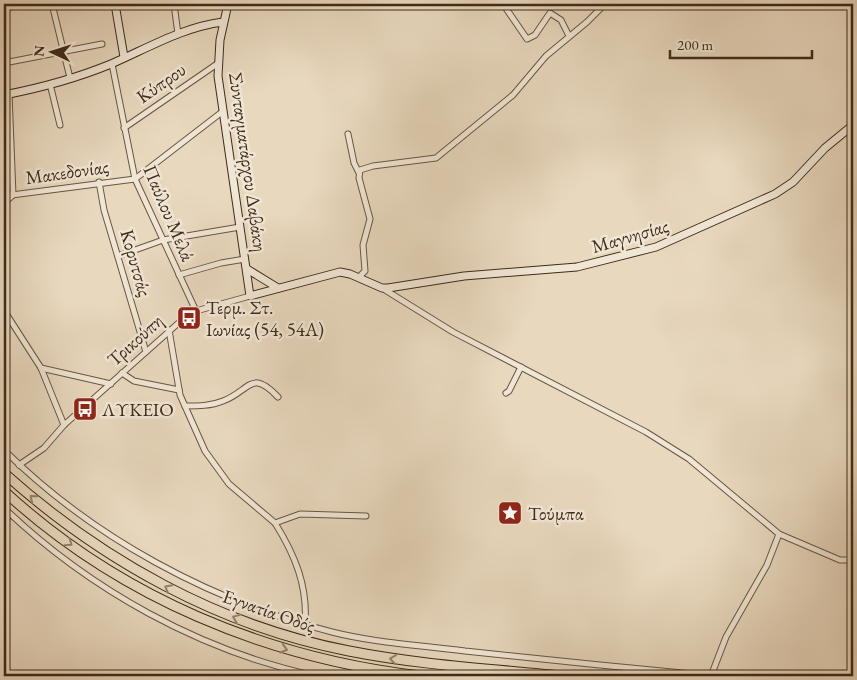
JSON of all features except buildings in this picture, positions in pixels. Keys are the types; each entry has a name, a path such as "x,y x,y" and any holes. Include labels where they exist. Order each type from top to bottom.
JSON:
{"highway":[{"name":"Εγνατία Οδός","path":"4,473 32,498 107,552 182,595 245,622 324,646 374,656 563,676"},
{"name":"Εγνατία Οδός","path":"4,491 56,535 99,564 145,592 205,621 265,644 319,659 371,670 421,676"}],"street":[{"path":"4,8 29,4"},
{"path":"52,4 70,78"},
{"path":"114,4 124,57"},
{"path":"174,4 178,34"},
{"name":"Συνταγματάρχου Δαβάκη","path":"228,4 217,64 222,112 250,296"},
{"path":"503,4 526,39 535,35 550,13 560,20 569,36"},
{"path":"359,173 361,169 373,166 436,158 513,95 536,66 605,4"},
{"path":"4,276 4,200 13,195 6,94 70,78 112,64 178,34 224,22"},
{"path":"4,63 102,44"},
{"name":"Παύλου Μελά","path":"112,64 135,179 196,312"},
{"name":"Κύπρου","path":"124,128 217,64"},
{"path":"50,84 60,124"},
{"path":"135,179 222,112"},
{"name":"Μαγνησίας","path":"382,288 464,276 576,267 656,247 775,194 793,182 826,148 853,125"},
{"path":"348,134 370,223 363,245 365,271 359,277"},
{"name":"Μακεδονίας","path":"13,195 99,182 135,179"},
{"name":"Κορυτσάς","path":"99,182 146,352"},
{"path":"118,256 163,240 240,227"},
{"path":"179,275 221,263 245,259"},
{"path":"247,269 278,288"},
{"name":"Τρικούπη","path":"19,465 40,452 64,425 169,330 196,312 331,272 346,272 382,288"},
{"path":"4,287 5,312 41,368 64,425"},
{"path":"382,288 453,332 646,432 682,454 780,534 840,560 853,557"},
{"path":"169,330 179,390 205,451 220,473 275,522 296,560 306,598 305,624"},
{"path":"506,393 509,391 521,367"},
{"path":"41,368 111,384"},
{"path":"122,373 134,381 179,390"},
{"path":"185,406 217,403 231,397 247,386 257,383 266,384 278,397"},
{"path":"4,450 63,502 123,544 173,571 230,597 305,624 342,634 409,644 712,676 726,638 767,565 780,534"},
{"path":"4,508 51,549 92,578 155,617 199,638 245,656 316,676"},
{"path":"4,528 9,513"},
{"path":"275,522 300,514 366,516"}],"place":[{"name":"Τερμ. Στ. Ιωνίας (54, 54Α)","path":"189,318"},
{"name":"ΛΥΚΕΙΟ","path":"85,409"},
{"name":"Τούμπα","path":"510,513"}]}
